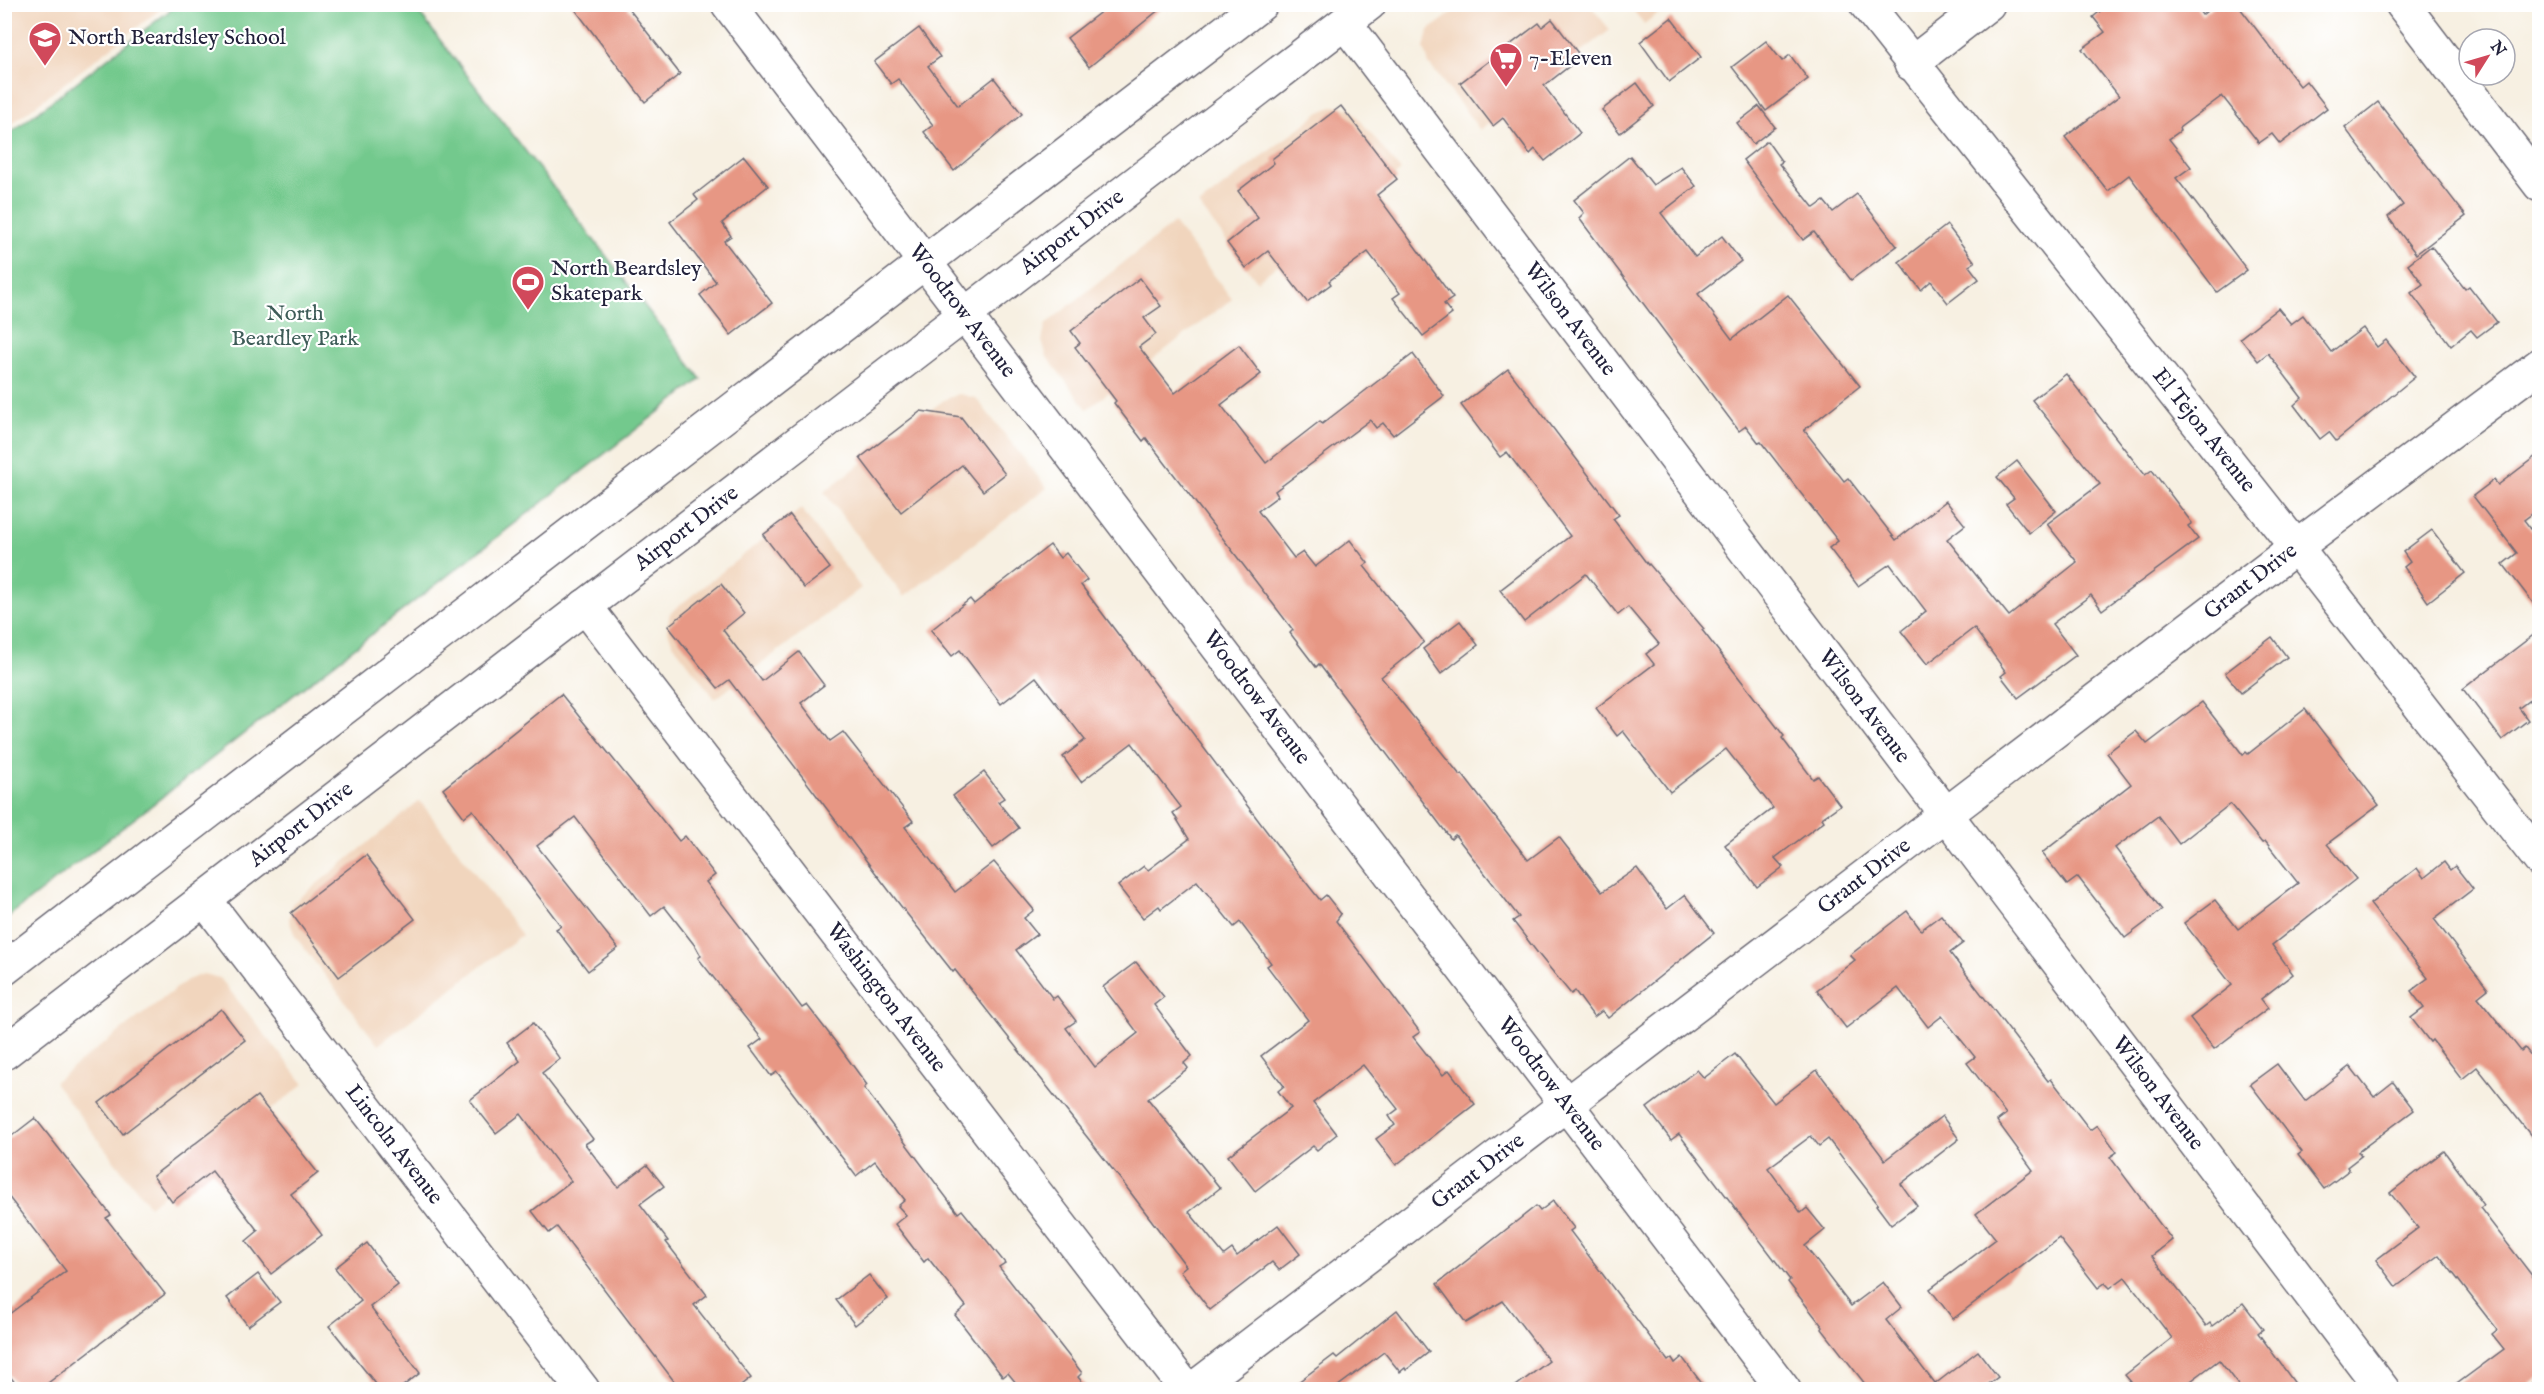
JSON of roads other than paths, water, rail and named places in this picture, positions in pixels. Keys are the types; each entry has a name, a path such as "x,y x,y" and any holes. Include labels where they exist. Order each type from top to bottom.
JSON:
{"street":[{"name":"Woodrow Avenue","path":"728,4 1784,1389"},
{"path":"4,969 1261,4"},
{"name":"El Tejon Avenue","path":"1866,4 1911,64 2296,547 2540,860"},
{"path":"1911,64 1988,4"},
{"path":"2402,4 2540,185"},
{"name":"Airport Drive","path":"4,1053 1357,14"},
{"name":"Wilson Avenue","path":"1357,14 1945,815 2383,1389"},
{"name":"Grant Drive","path":"1192,1389 2296,547 2540,365"},
{"name":"Washington Avenue","path":"585,606 1187,1389"},
{"name":"Lincoln Avenue","path":"205,900 583,1389"}],"place":[{"name":"North Beardsley School","path":"45,67"},
{"name":"7-Eleven","path":"1506,88"},
{"name":"North Beardsley Skatepark","path":"528,311"}],"park label":[{"name":"North Beardley Park","path":"295,326"}]}
